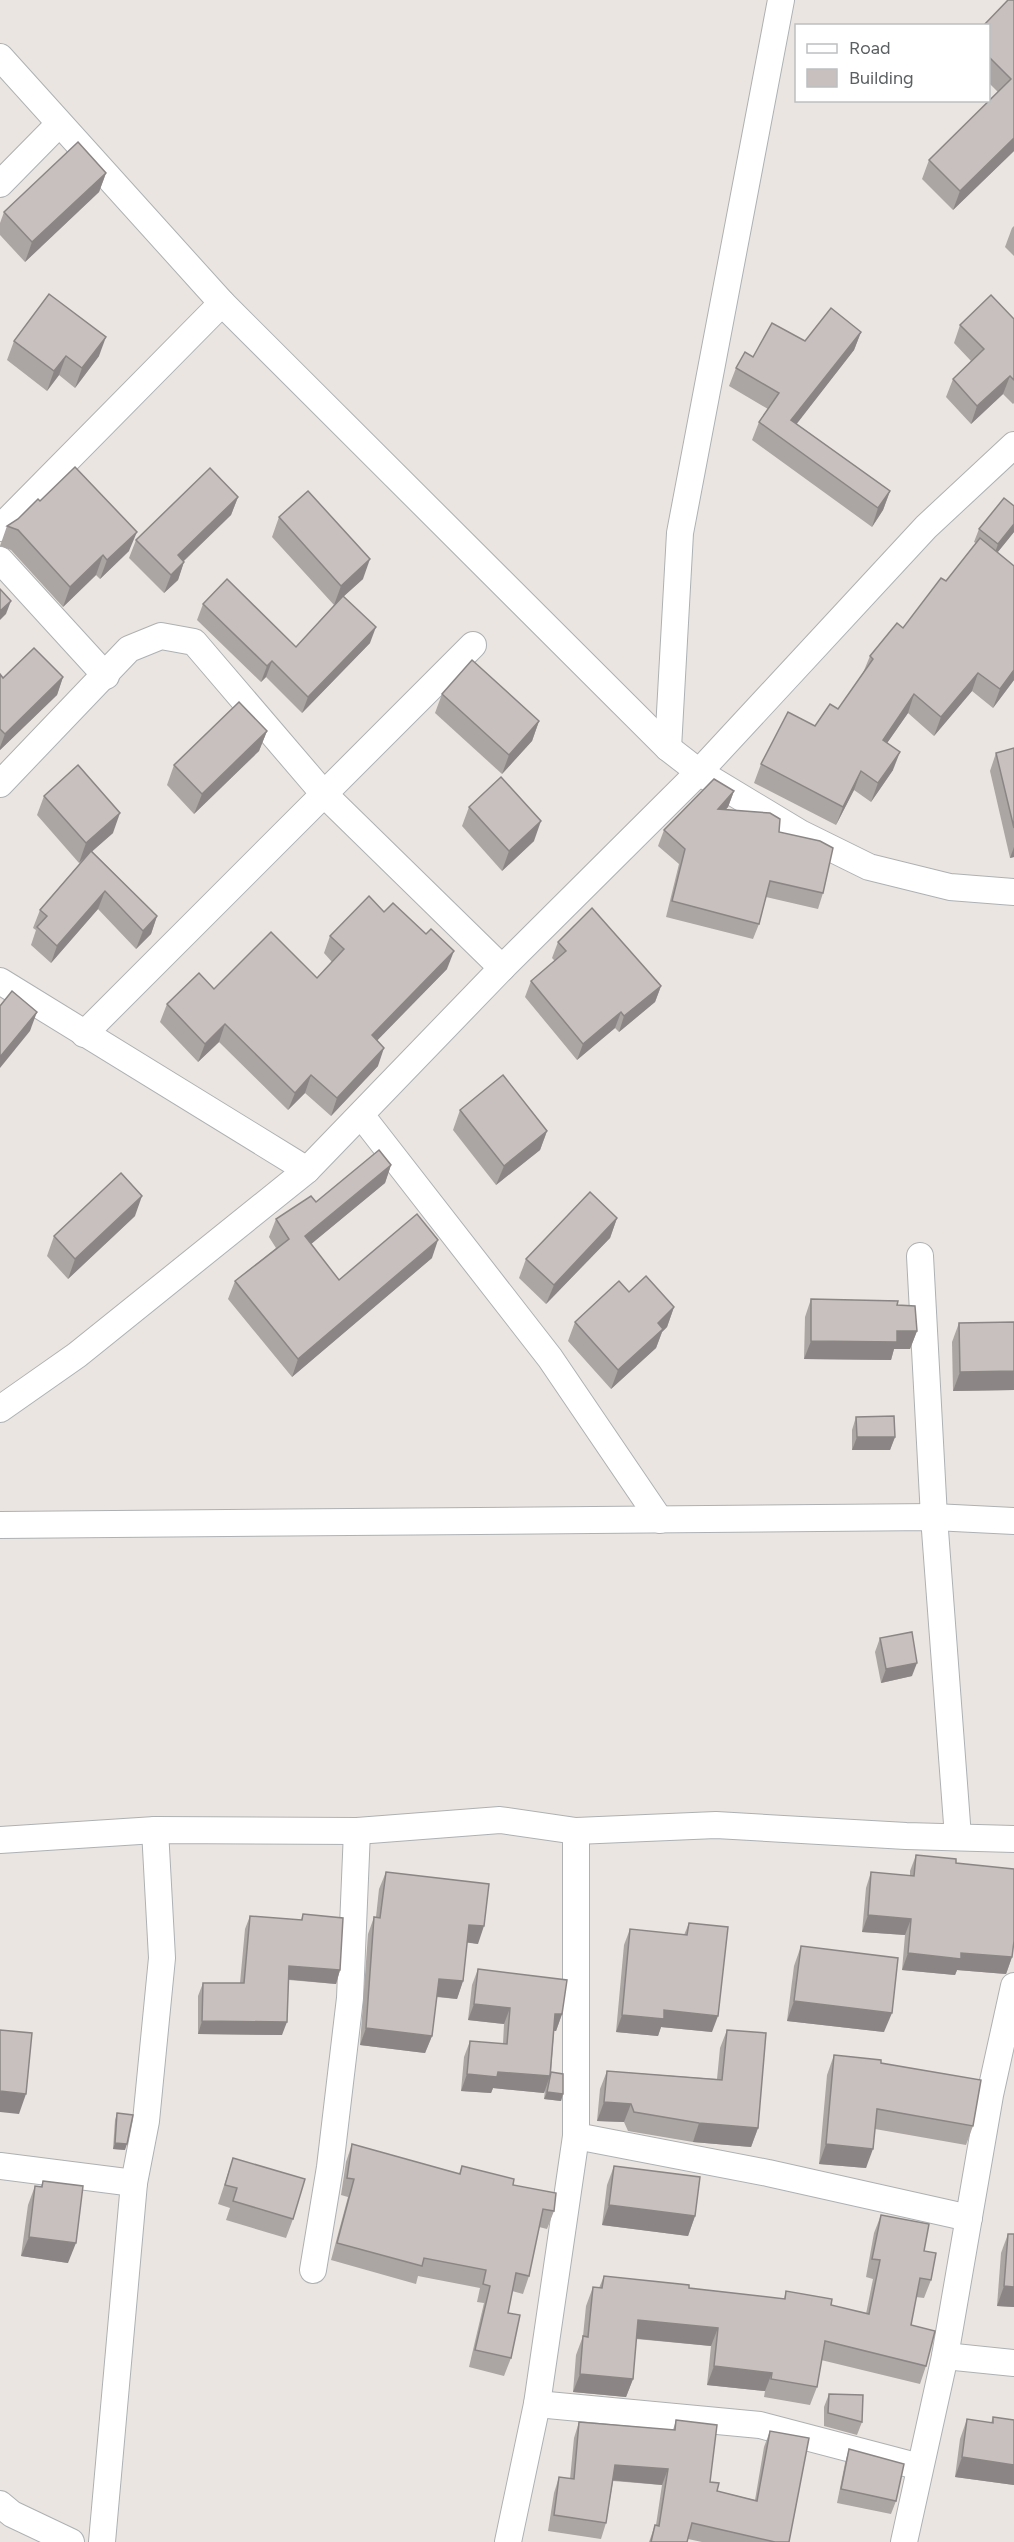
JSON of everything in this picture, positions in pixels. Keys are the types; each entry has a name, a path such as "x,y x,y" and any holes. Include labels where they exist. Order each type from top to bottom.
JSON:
{"street":[{"path":"668,748 680,533 781,0"},
{"path":"0,57 58,125 222,303 668,748 699,772 800,833 868,867 950,887 1014,892"},
{"path":"0,184 58,125"},
{"path":"0,528 222,303"},
{"path":"0,1409 78,1355 307,1170 502,968 699,772 926,527 1014,445"},
{"path":"0,561 106,676"},
{"path":"0,784 106,676 129,649 161,636 194,642 324,794 502,968"},
{"path":"84,1034 473,645"},
{"path":"0,981 307,1170"},
{"path":"361,1115 550,1358 660,1520"},
{"path":"920,1256 934,1517 957,1837"},
{"path":"0,1525 934,1517 1014,1521"},
{"path":"0,1840 155,1830 357,1831 500,1820 576,1831 716,1825 1014,1839"},
{"path":"102,2542 134,2183 146,2121 162,1958 155,1830"},
{"path":"313,2270 330,2167 350,1998 357,1831"},
{"path":"508,2542 513,2530 537,2404 576,2136 576,1831"},
{"path":"903,2542 945,2356 990,2095 1014,1986"},
{"path":"576,2136 768,2173 969,2218"},
{"path":"0,2166 134,2183"},
{"path":"945,2356 1014,2363"},
{"path":"537,2404 760,2425 920,2467"},
{"path":"0,2504 12,2514 71,2542"}],"building":[{"path":"1008,0 1014,0 1014,138 960,191 929,160 1011,79 990,58 990,24 985,24"},
{"path":"78,142 106,173 32,242 4,212"},
{"path":"49,294 106,337 82,368 66,356 54,371 14,341"},
{"path":"991,295 1014,319 1014,380 1010,376 977,406 953,379 984,349 960,325"},
{"path":"831,308 861,332 791,420 890,491 878,508 759,422 779,393 736,368 745,352 753,357 772,323 805,341"},
{"path":"75,467 137,532 107,560 103,555 70,587 18,530 7,526 18,519 38,499 40,501"},
{"path":"210,468 238,497 178,555 184,562 171,575 136,540"},
{"path":"308,491 370,559 341,586 279,517"},
{"path":"1004,498 1014,506 1014,524 998,544 979,529"},
{"path":"980,538 1014,566 1014,670 1000,689 978,673 941,717 914,694 883,740 900,752 878,783 861,771 843,807 761,764 788,712 815,726 830,704 838,709 873,659 870,656 897,623 903,628 941,578 946,581"},
{"path":"227,579 296,647 343,596 376,627 308,697 272,661 267,666 203,604"},
{"path":"0,589 11,601 0,611"},
{"path":"34,648 63,677 5,734 0,729 0,674 3,678"},
{"path":"472,660 539,721 509,755 442,694"},
{"path":"239,702 267,731 202,794 174,765"},
{"path":"1014,748 1014,828 996,753"},
{"path":"78,765 120,813 86,843 44,796"},
{"path":"501,777 541,821 509,851 469,807"},
{"path":"714,779 734,791 718,809 770,813 780,819 779,832 820,841 833,848 823,893 770,881 759,924 672,901 685,849 664,830"},
{"path":"91,851 157,916 143,931 105,891 57,946 37,927 47,916 40,910"},
{"path":"369,896 384,912 393,903 426,934 431,929 454,951 372,1035 384,1048 337,1098 311,1075 295,1093 225,1024 205,1044 167,1004 199,973 214,989 271,932 317,978 344,949 330,936"},
{"path":"592,908 661,986 624,1016 621,1012 583,1044 531,981 566,951 558,942"},
{"path":"12,991 37,1012 0,1057 0,1006"},
{"path":"503,1075 547,1131 504,1166 460,1110"},
{"path":"379,1150 391,1165 305,1236 339,1280 417,1214 438,1240 298,1359 235,1281 289,1239 276,1219 311,1196 316,1202"},
{"path":"121,1173 142,1196 75,1259 54,1236"},
{"path":"590,1192 617,1218 554,1285 526,1259"},
{"path":"646,1276 674,1307 658,1323 663,1329 618,1370 575,1322 619,1281 629,1292"},
{"path":"811,1299 898,1301 897,1305 915,1306 917,1331 897,1331 897,1342 811,1341"},
{"path":"1014,1322 1014,1371 960,1372 959,1323"},
{"path":"894,1416 895,1437 857,1437 856,1417"},
{"path":"912,1632 917,1663 886,1669 880,1638"},
{"path":"916,1855 956,1859 956,1863 1014,1869 1012,1957 961,1953 961,1959 908,1953 911,1919 868,1915 871,1872 914,1876"},
{"path":"386,1872 489,1884 484,1926 469,1925 463,1981 439,1979 432,2036 366,2028 374,1917 380,1918"},
{"path":"303,1914 343,1918 340,1970 289,1966 287,2022 202,2021 203,1983 244,1983 250,1916 302,1920"},
{"path":"689,1923 728,1927 718,2016 664,2010 664,2019 622,2015 630,1929 687,1935"},
{"path":"801,1946 898,1958 892,2013 794,2001"},
{"path":"478,1969 567,1980 562,2014 555,2014 550,2076 498,2072 497,2077 467,2074 470,2041 507,2044 510,2008 474,2004"},
{"path":"0,2030 32,2033 26,2094 0,2091"},
{"path":"727,2030 766,2033 758,2128 699,2123 634,2112 631,2104 604,2102 607,2071 722,2080"},
{"path":"834,2055 881,2060 881,2063 981,2080 973,2126 877,2109 873,2149 826,2144"},
{"path":"551,2072 563,2074 563,2094 547,2092"},
{"path":"117,2113 133,2115 127,2144 115,2143"},
{"path":"352,2144 460,2174 462,2166 514,2179 513,2185 556,2193 554,2211 543,2209 529,2276 516,2273 508,2313 520,2315 511,2358 475,2350 490,2286 483,2284 486,2270 424,2258 422,2266 337,2243 354,2179 347,2178"},
{"path":"233,2158 305,2179 293,2219 233,2201 237,2188 225,2185"},
{"path":"614,2166 700,2177 695,2216 609,2205"},
{"path":"43,2181 83,2186 76,2243 29,2237 35,2186 42,2187"},
{"path":"881,2215 929,2224 924,2251 936,2253 931,2280 920,2278 911,2325 935,2331 926,2366 825,2341 817,2387 771,2379 772,2373 714,2366 718,2328 638,2320 633,2379 580,2374 583,2336 588,2337 593,2287 602,2288 604,2276 785,2299 786,2291 832,2299 831,2305 869,2314 880,2260 872,2259"},
{"path":"1008,2234 1014,2234 1014,2287 1004,2286"},
{"path":"829,2394 863,2395 862,2422 828,2413"},
{"path":"993,2417 1014,2420 1014,2465 962,2457 967,2419 993,2423"},
{"path":"676,2420 717,2425 710,2482 719,2483 717,2491 757,2501 770,2431 809,2438 789,2542 775,2542 692,2523 687,2542 651,2542 655,2525 659,2526 668,2469 615,2465 606,2523 554,2515 559,2477 574,2479 579,2422 675,2430"},
{"path":"849,2449 904,2464 896,2501 841,2489"}]}
